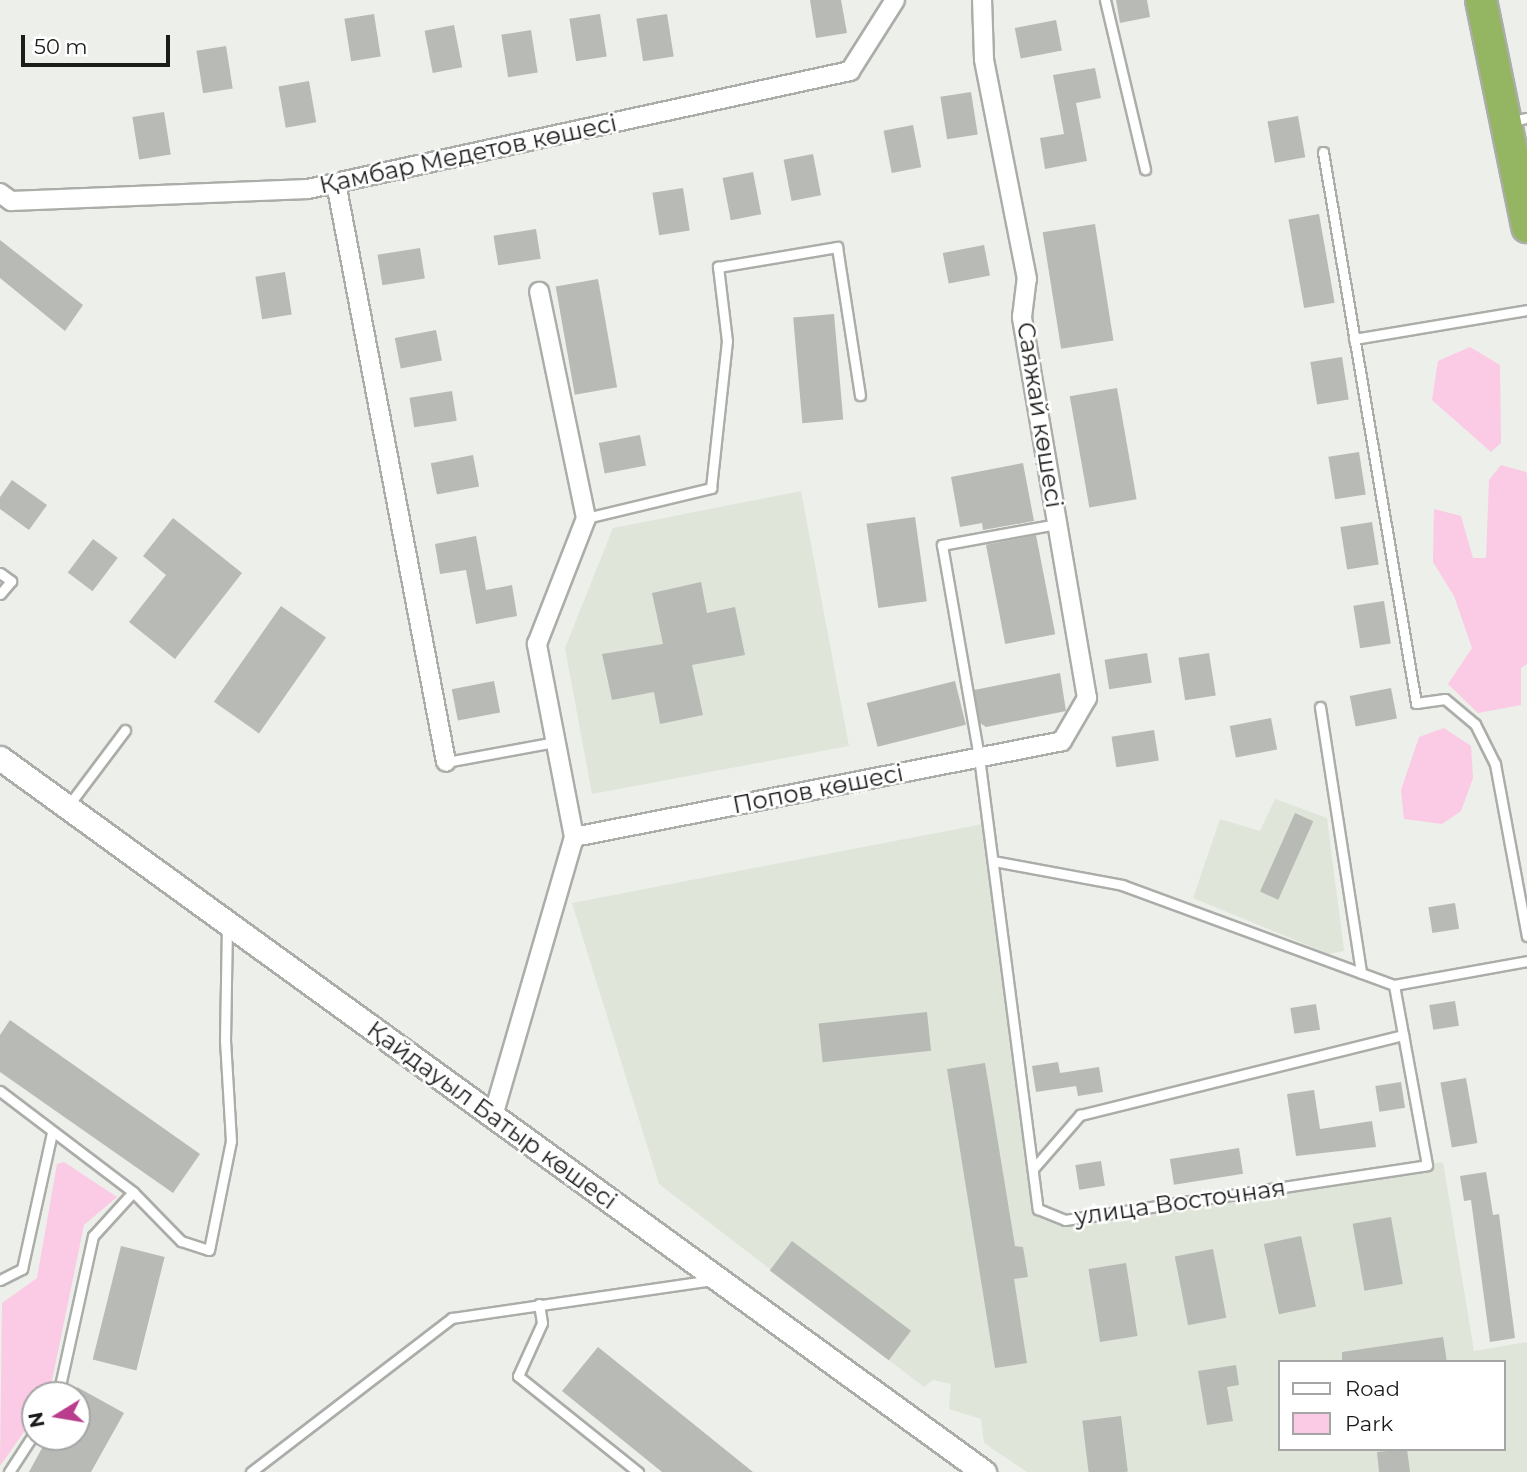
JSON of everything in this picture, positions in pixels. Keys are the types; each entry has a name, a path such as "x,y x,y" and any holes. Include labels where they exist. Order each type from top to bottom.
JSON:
{"highway":[{"path":"1481,0 1517,120 1527,227"}],"street":[{"name":"Қамбар Медетов көшесі","path":"0,193 11,201 308,189 336,183 850,71 895,0"},
{"name":"Саяжай көшесі","path":"982,0 984,60 1027,279 1022,317 1087,698 1062,741"},
{"path":"336,183 446,762"},
{"path":"492,1116 574,837 537,644 586,518 539,292"},
{"name":"Попов көшесі","path":"574,837 1062,741"},
{"name":"Қайдауыл Батыр көшесі","path":"0,758 984,1472"}],"lane":[{"path":"1105,0 1145,169"},
{"path":"1323,152 1416,703 1445,699 1475,724 1496,764 1527,936"},
{"path":"586,518 711,488 727,341 718,267 837,247 860,395"},
{"path":"1354,339 1527,310"},
{"name":"улица Восточная","path":"1057,524 942,545 979,757 1038,1209 1065,1220 1427,1165 1394,985"},
{"path":"0,573 10,581 0,594"},
{"path":"1320,707 1361,973"},
{"path":"67,807 125,730"},
{"path":"446,762 555,742"},
{"path":"993,861 1122,886 1394,985 1527,961"},
{"path":"0,1091 133,1192 181,1241 209,1250 231,1141 225,1040 228,923"},
{"path":"1033,1169 1080,1115 1404,1035"},
{"path":"0,1280 22,1269 52,1132"},
{"path":"61,1381 93,1236 133,1192"},
{"path":"251,1472 452,1318 718,1279"},
{"path":"539,1304 542,1323 518,1376 638,1472"},
{"path":"9,1472 23,1451"}],"shaded area":[{"path":"801,491 849,746 592,794 565,648 613,528"},
{"path":"1275,799 1327,818 1344,951 1329,954 1193,898 1220,819 1260,831"},
{"path":"988,823 1038,1209 1066,1220 1443,1162 1474,1351 1527,1342 1527,1472 1027,1472 984,1443 981,1419 949,1409 951,1384 933,1380 924,1387 659,1184 572,903"}],"green space":[{"path":"1470,347 1500,365 1501,443 1491,452 1432,400 1438,361"},
{"path":"1501,465 1526,472 1527,478 1527,664 1521,668 1521,705 1478,713 1448,684 1472,648 1454,596 1433,562 1434,509 1461,516 1473,558 1486,558 1489,480"},
{"path":"1444,728 1471,746 1473,778 1461,811 1442,824 1404,819 1401,790 1419,737"},
{"path":"64,1162 117,1197 84,1225 52,1381 21,1381 21,1436 0,1466 2,1303 37,1278 57,1164"}],"building":[{"path":"810,0 841,0 847,33 816,38"},
{"path":"1116,0 1147,0 1150,17 1120,23"},
{"path":"374,14 381,56 351,61 344,19"},
{"path":"600,14 607,56 576,61 569,19"},
{"path":"667,14 674,56 643,61 636,19"},
{"path":"1056,20 1062,50 1021,58 1015,28"},
{"path":"454,25 462,67 433,73 425,31"},
{"path":"531,30 538,72 508,77 501,35"},
{"path":"226,46 233,88 203,93 196,51"},
{"path":"1095,68 1101,98 1076,103 1087,161 1045,169 1040,138 1064,134 1053,75"},
{"path":"309,81 316,122 286,128 278,86"},
{"path":"971,92 978,134 947,139 940,97"},
{"path":"164,112 171,154 139,159 132,117"},
{"path":"1298,116 1305,157 1275,163 1267,121"},
{"path":"913,125 921,167 892,173 884,131"},
{"path":"813,154 821,195 792,201 784,160"},
{"path":"753,172 761,214 731,220 723,178"},
{"path":"683,188 690,230 659,235 652,193"},
{"path":"1319,214 1335,303 1304,308 1288,219"},
{"path":"1095,224 1113,341 1061,349 1043,232"},
{"path":"536,229 541,259 498,265 494,236"},
{"path":"0,240 83,305 65,331 0,278"},
{"path":"984,245 990,275 949,283 943,253"},
{"path":"420,248 425,279 382,285 378,255"},
{"path":"285,272 292,314 262,319 255,277"},
{"path":"598,279 617,387 575,395 556,286"},
{"path":"834,314 843,420 802,423 793,318"},
{"path":"436,330 442,360 401,368 395,338"},
{"path":"1342,357 1349,399 1317,404 1310,362"},
{"path":"1117,388 1137,499 1089,508 1070,396"},
{"path":"452,391 457,421 414,427 410,398"},
{"path":"640,435 646,465 605,473 599,443"},
{"path":"1359,452 1366,494 1335,499 1328,457"},
{"path":"473,455 479,486 437,495 431,463"},
{"path":"1023,463 1034,521 983,530 982,523 960,527 951,477"},
{"path":"12,480 47,505 29,530 0,509 0,497"},
{"path":"915,517 927,601 878,608 866,524"},
{"path":"173,518 242,573 175,659 129,622 166,575 143,556"},
{"path":"1372,522 1379,564 1347,569 1340,527"},
{"path":"1036,535 1055,634 1005,644 986,545"},
{"path":"476,536 486,590 512,585 517,616 476,624 466,570 440,574 435,544"},
{"path":"93,539 118,558 92,591 68,573"},
{"path":"701,582 707,613 735,607 745,655 692,665 703,715 660,724 654,692 612,700 602,654 663,644 652,593"},
{"path":"1384,601 1391,643 1360,648 1353,606"},
{"path":"281,606 326,638 259,733 214,702"},
{"path":"1147,653 1152,683 1109,689 1105,660"},
{"path":"1209,653 1216,695 1185,700 1178,658"},
{"path":"1060,673 1066,711 986,727 980,723 974,690"},
{"path":"494,681 500,712 458,721 452,689"},
{"path":"955,681 966,725 878,747 867,703"},
{"path":"1391,688 1397,718 1356,726 1350,696"},
{"path":"1271,718 1277,749 1236,757 1230,726"},
{"path":"1154,730 1159,761 1116,767 1112,737"},
{"path":"1295,813 1313,821 1278,900 1260,892"},
{"path":"1455,903 1459,929 1432,933 1428,907"},
{"path":"1455,1001 1459,1026 1433,1030 1429,1005"},
{"path":"1316,1004 1320,1030 1294,1034 1290,1008"},
{"path":"927,1012 931,1051 823,1062 819,1023"},
{"path":"10,1020 200,1154 173,1193 0,1072 0,1035"},
{"path":"1058,1062 1060,1073 1099,1067 1103,1092 1078,1096 1076,1086 1036,1092 1032,1066"},
{"path":"985,1063 1015,1246 1023,1247 1028,1277 1014,1279 1027,1363 995,1368 947,1069"},
{"path":"1466,1078 1477,1143 1452,1148 1440,1083"},
{"path":"1401,1082 1405,1108 1379,1112 1375,1086"},
{"path":"1314,1090 1320,1129 1372,1121 1376,1147 1296,1156 1287,1094"},
{"path":"1239,1148 1243,1174 1174,1185 1170,1159"},
{"path":"1101,1161 1105,1186 1079,1190 1075,1165"},
{"path":"1486,1172 1493,1215 1499,1214 1515,1338 1490,1342 1471,1200 1464,1201 1460,1176"},
{"path":"1391,1217 1403,1284 1364,1291 1353,1224"},
{"path":"1301,1236 1316,1306 1279,1314 1264,1244"},
{"path":"792,1241 911,1331 889,1360 770,1271"},
{"path":"121,1246 165,1257 136,1370 93,1360"},
{"path":"1213,1249 1226,1318 1188,1325 1175,1256"},
{"path":"1126,1263 1138,1336 1100,1342 1088,1269"},
{"path":"1443,1337 1447,1360 1342,1360 1342,1352"},
{"path":"598,1347 753,1472 662,1472 562,1391"},
{"path":"1236,1365 1239,1385 1227,1387 1233,1421 1207,1425 1198,1371"},
{"path":"91,1395 124,1413 91,1472 29,1472 40,1451 91,1451"},
{"path":"1121,1416 1128,1472 1089,1472 1082,1421"},
{"path":"1407,1451 1410,1472 1379,1472 1377,1452"}]}
